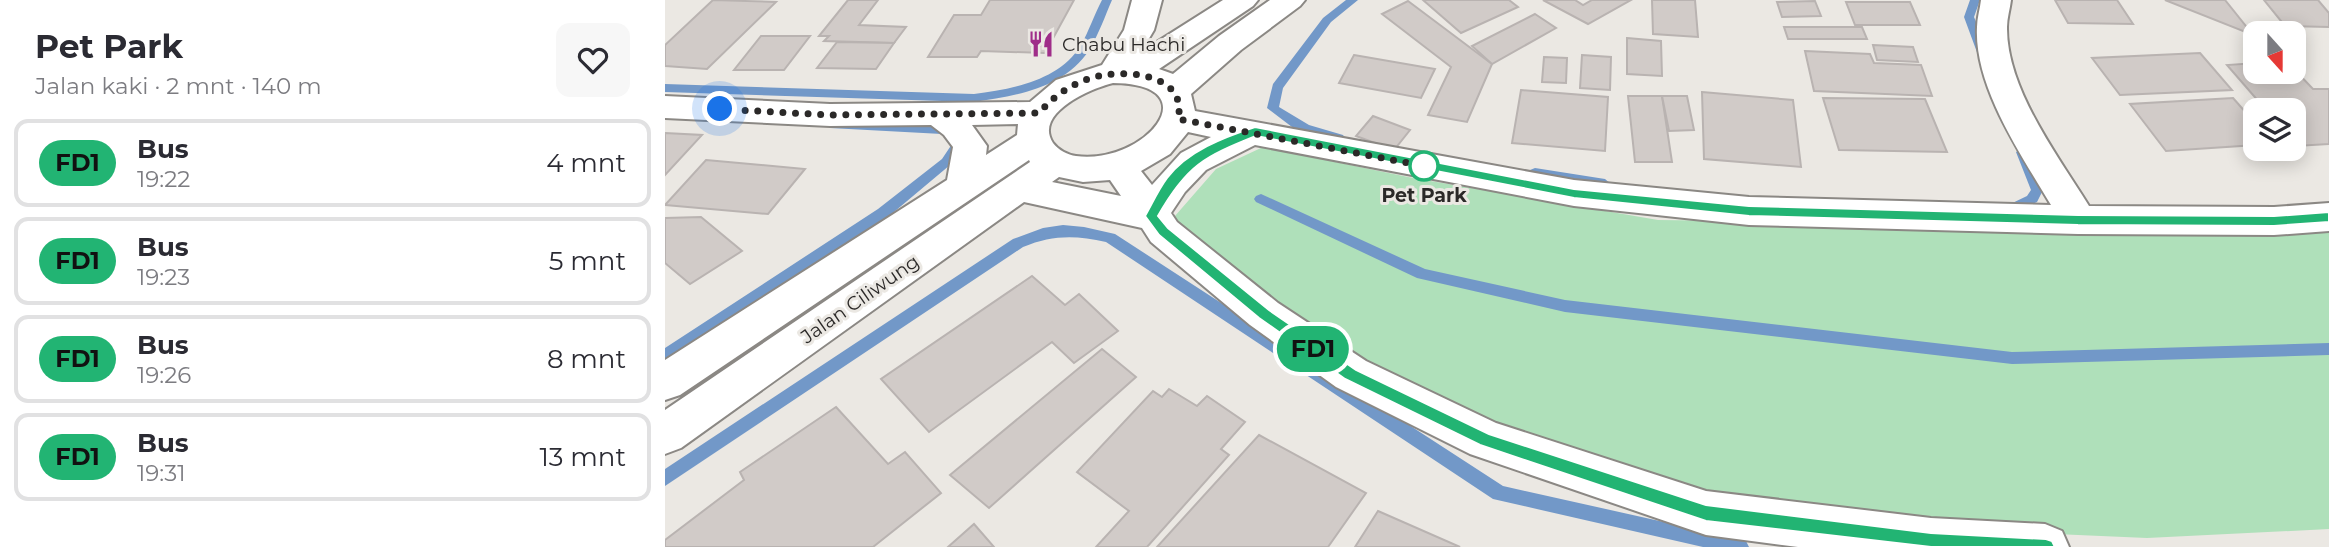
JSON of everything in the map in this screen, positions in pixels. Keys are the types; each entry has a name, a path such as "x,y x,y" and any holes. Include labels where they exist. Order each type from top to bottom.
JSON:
{"street":[{"path":"1121,73 1139,30 1147,0"},
{"path":"1042,139 1052,98 1070,86 1121,73 1243,0"},
{"path":"1176,106 1224,46 1290,0"},
{"path":"1996,0 1992,29 2000,74 2027,132 2078,220"},
{"path":"665,107 829,115 938,114 1042,139 1073,169 1095,169 1119,165 1158,146 1171,133 1176,106 1170,87 1146,75 1121,73"},
{"path":"1176,106 1255,132 1574,193 1749,211 2078,220 2274,221 2329,217"},
{"path":"938,114 955,127 970,146 964,187"},
{"path":"1151,216 1171,181 1190,163 1210,150 1255,132"},
{"name":"Jalan Ciliwung","path":"665,382 1042,139"},
{"name":"Jalan Ciliwung","path":"665,434 1020,188 1042,139"},
{"path":"1119,165 1164,232 1264,314 1350,374 1486,440 1706,513 1931,541 2045,547"},
{"path":"1020,188 1151,216"}],"green space":[{"name":"Pet Park","path":"1263,147 1413,178 1658,220 2076,225 2329,219 2329,529 2147,538 1773,522 1484,449 1359,369 1168,224 1216,169"}],"building":[{"path":"713,0 776,2 707,69 665,66 665,45"},
{"path":"848,0 878,0 859,25 906,27 894,43 824,41 829,36 819,36"},
{"path":"990,0 1074,0 1045,53 981,51 977,57 928,57 954,15 981,15"},
{"path":"1423,0 1509,0 1518,7 1461,33"},
{"path":"1543,0 1575,0 1583,5 1592,0 1631,0 1588,24"},
{"path":"1652,0 1695,0 1698,37 1653,34"},
{"path":"2055,0 2117,0 2133,24 2068,23"},
{"path":"2165,0 2225,0 2243,22 2243,31"},
{"path":"2264,0 2318,0 2329,13 2329,27 2307,26 2307,21 2281,21"},
{"path":"1408,1 1492,64 1467,122 1428,115 1451,67 1382,14"},
{"path":"1815,1 1821,16 1782,17 1777,2"},
{"path":"1846,2 1910,2 1920,25 1855,25"},
{"path":"1535,14 1556,28 1492,64 1472,46"},
{"path":"1784,27 1862,27 1867,39 1788,39"},
{"path":"761,36 810,36 784,70 734,70"},
{"path":"1627,38 1661,41 1662,76 1627,74"},
{"path":"837,42 894,43 876,69 817,68"},
{"path":"1873,45 1913,47 1918,62 1877,60"},
{"path":"1805,51 1870,54 1874,63 1921,65 1932,96 1814,91"},
{"path":"2200,53 2232,90 2120,95 2092,58"},
{"path":"1354,55 1435,69 1421,98 1339,83"},
{"path":"1582,55 1611,57 1610,90 1580,88"},
{"path":"1544,57 1567,58 1566,83 1542,82"},
{"path":"2243,64 2243,83 2227,65"},
{"path":"2307,83 2313,89 2329,89 2329,144 2306,145 2306,98 2256,98 2243,84"},
{"path":"1521,90 1608,97 1605,151 1512,143"},
{"path":"1702,92 1793,100 1801,167 1704,159"},
{"path":"1628,96 1662,96 1672,162 1635,162"},
{"path":"1662,96 1687,96 1694,130 1669,131"},
{"path":"1823,98 1925,99 1947,152 1839,150"},
{"path":"2233,98 2243,109 2243,146 2166,151 2130,104"},
{"path":"1373,116 1410,130 1394,150 1356,136"},
{"path":"665,133 702,135 665,175"},
{"path":"706,160 805,169 768,214 665,205"},
{"path":"701,217 742,251 690,284 665,263 665,218"},
{"path":"1032,276 1065,305 1079,294 1118,331 1074,363 1052,342 929,432 881,379"},
{"path":"1102,349 1136,377 989,508 950,475"},
{"path":"1169,389 1197,406 1207,396 1245,422 1221,449 1229,455 1147,547 1096,547 1129,511 1077,472 1153,391 1162,397"},
{"path":"836,407 888,464 905,452 941,493 873,547 665,547 665,540 744,480 740,472"},
{"path":"1259,435 1366,493 1328,547 1157,547"},
{"path":"1378,511 1460,547 1355,547"},
{"path":"974,524 994,547 948,547"}],"waterway":[{"path":"665,88 974,98 1004,93 1035,85 1063,71 1084,49 1107,0"},
{"path":"1339,138 1305,127 1273,108 1277,87 1327,20 1353,0"},
{"path":"1975,0 1969,17 1984,55"},
{"path":"665,356 883,213 946,162 959,143 945,130 834,125"},
{"path":"2009,210 2032,199 2037,190 2022,152"},
{"path":"1535,173 1605,184"},
{"path":"1261,199 1422,274 1565,306 2012,358 2329,349"},
{"path":"665,478 1018,243 1063,230 1110,238 1499,493 1740,547"}],"bus line":[{"name":"FD1","path":"2046,547 1931,541 1706,513 1486,440 1350,374 1264,314 1164,232 1151,216 1171,181 1190,163 1210,150 1255,132 1437,169 1574,193 1749,211 2078,220 2274,221 2329,217"}],"place":[{"name":"Chabu Hachi","path":"1041,44"},
{"name":"Pet Park","path":"1424,166"}],"route":[{"path":"720,109 829,115 1039,113 1052,98 1070,86 1091,78 1113,73 1146,75 1170,87 1174,92 1178,98 1178,119 1424,166"}]}
